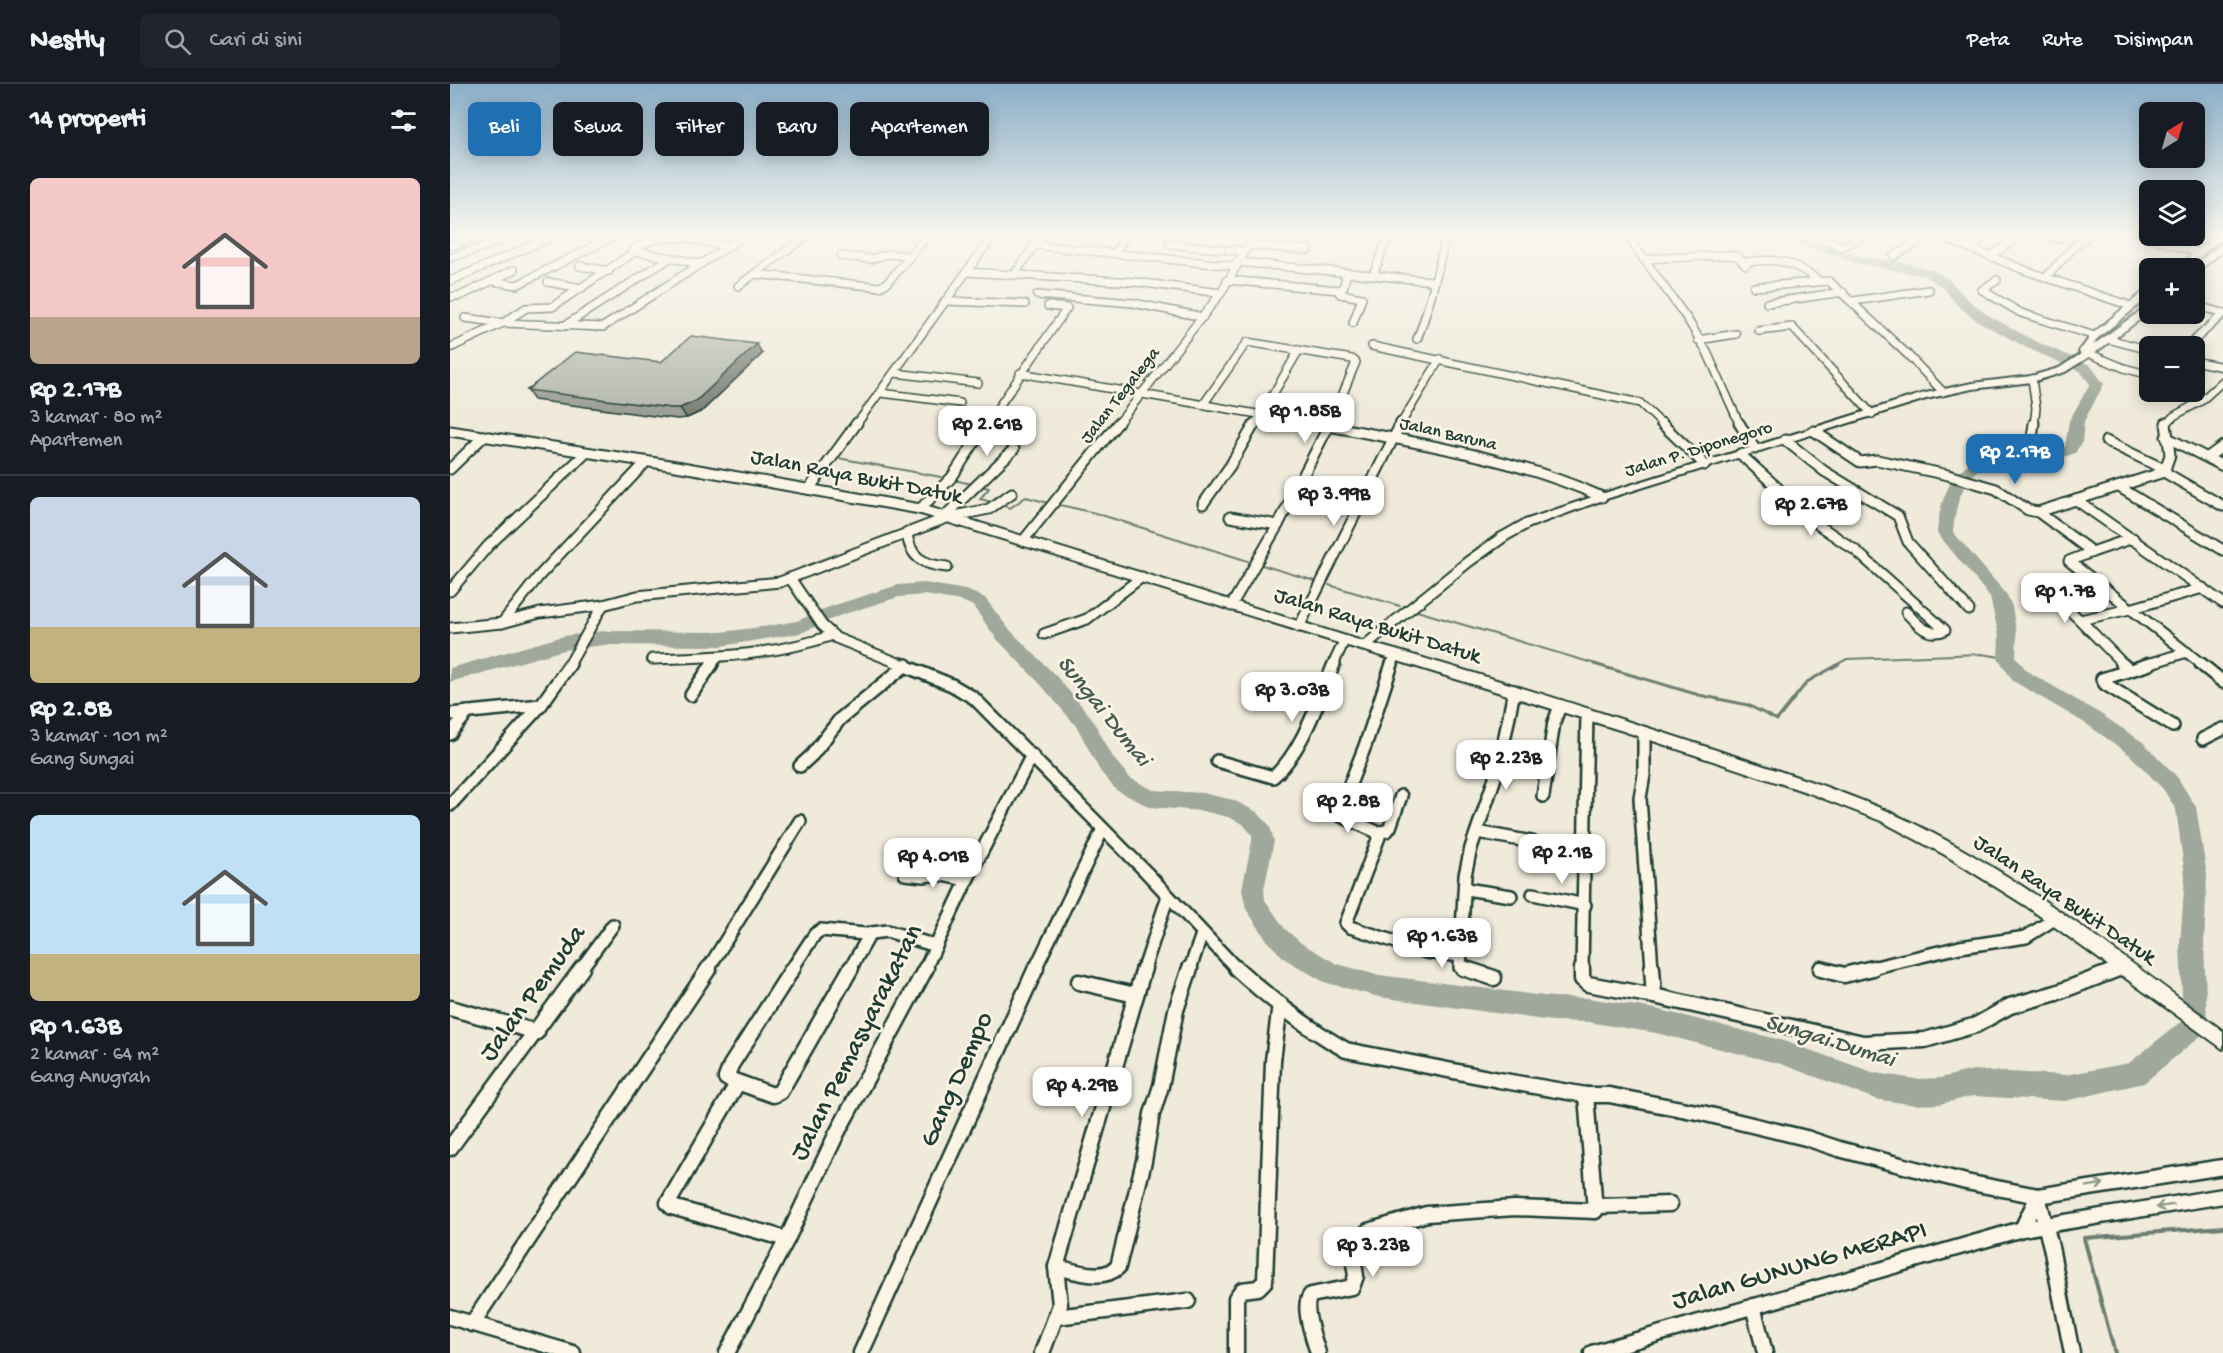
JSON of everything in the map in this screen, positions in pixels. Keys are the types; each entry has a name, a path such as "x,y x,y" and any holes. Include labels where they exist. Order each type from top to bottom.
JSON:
{"main road":[{"name":"Jalan P. Diponegoro","path":"1363,646 1420,599 1514,530 1602,497 1924,396 1972,386 2032,379 2068,366 2084,354 2095,336 2139,300"},
{"path":"2084,354 2139,315"},
{"name":"Jalan Raya Bukit Datuk","path":"1363,646 1560,705 1841,799 1886,817 1977,866 2056,918 2223,1041"}],"street":[{"path":"450,297 458,297 466,293"},
{"path":"450,348 503,323 528,307 552,307 574,293"},
{"path":"564,327 616,293"},
{"path":"465,318 503,323 597,328 606,326 656,293"},
{"path":"808,489 881,393 951,293"},
{"name":"Jalan Tegalega","path":"1023,541 1105,442 1141,392 1221,293"},
{"path":"1340,293 1362,298 1353,323"},
{"path":"1417,339 1429,309 1431,293"},
{"path":"1668,293 1707,352 1737,420 1755,449"},
{"path":"1767,303 1835,293"},
{"path":"1844,293 1908,354 1943,392"},
{"path":"1852,301 1906,293"},
{"path":"1987,293 2021,313 2095,336"},
{"path":"2094,293 2131,306"},
{"path":"1037,295 1133,303 1203,316"},
{"path":"945,301 1025,304"},
{"path":"920,509 952,477 1020,373 1044,344 1067,308 1048,306"},
{"path":"2205,308 2223,313"},
{"path":"2199,336 2223,313"},
{"path":"1759,331 1792,327 1872,414"},
{"path":"1698,340 1736,334"},
{"path":"2108,339 2139,347"},
{"path":"1205,402 1247,342 1352,359 1356,362 1329,426 1278,525 1231,606"},
{"path":"1372,346 1640,403 1705,465"},
{"path":"1203,504 1230,466 1299,350"},
{"path":"2084,354 2139,372"},
{"path":"1299,627 1392,438 1440,359"},
{"path":"2205,364 2223,368"},
{"path":"895,373 978,383"},
{"name":"Jalan Baruna","path":"1020,373 1205,402 1392,438 1507,464 1580,487 1602,497"},
{"path":"2031,446 2036,408 2032,379"},
{"path":"2038,512 2165,471 2171,461 2165,425 2172,417 2193,408 2223,381"},
{"path":"881,393 960,403"},
{"name":"Jalan Raya Bukit Datuk","path":"450,431 920,509 1363,646"},
{"path":"1814,431 1860,462 1876,460 1948,475 2002,492 2028,510 2038,512 2092,552"},
{"path":"450,469 484,436"},
{"path":"2166,436 2223,466"},
{"path":"1785,440 1817,466 1898,516 1911,545 1969,610"},
{"path":"2106,441 2165,471 2223,506"},
{"path":"2208,457 2223,446"},
{"path":"947,516 1014,449"},
{"path":"450,456 470,450"},
{"path":"450,591 488,546 586,453"},
{"path":"1740,454 1820,526 1864,557 1942,625 1945,632 1929,633 1906,612"},
{"path":"502,623 539,576 646,462"},
{"path":"2120,487 2223,550"},
{"path":"450,628 502,623 540,613 603,605 637,596 771,583 790,578 947,516 989,509 1012,493"},
{"path":"2076,500 2223,603"},
{"path":"1230,517 1278,525"},
{"path":"907,532 909,547 913,554 936,566 947,567"},
{"path":"2133,538 2069,561 2223,682"},
{"path":"1044,634 1087,619 1142,577"},
{"path":"790,578 822,625 833,635 846,643 952,685 974,698 1254,985 1328,1040 1346,1050 1403,1063 1586,1095 1609,1095 1738,1120 1966,1182 2038,1196 2114,1182 2223,1167"},
{"path":"2080,620 2130,609 2203,588"},
{"path":"2108,591 2060,602 2128,669"},
{"path":"450,805 541,705 579,651 603,605"},
{"path":"652,658 718,657 769,653 811,644 833,635"},
{"path":"1217,761 1273,777 1280,774 1301,738 1344,641"},
{"path":"2173,726 2142,709 2102,681 2103,677 2187,652"},
{"path":"1395,655 1365,746 1339,812 1341,816 1377,832 1387,831 1401,796"},
{"path":"691,695 718,657"},
{"path":"800,766 814,755 831,729 842,718 906,665"},
{"path":"1494,978 1461,968 1465,875 1499,766 1514,691"},
{"path":"450,714 541,705"},
{"path":"1543,796 1554,722 1560,705"},
{"path":"450,734 468,712"},
{"path":"1587,714 1583,982 1654,996 1809,1033 1863,1043 1892,1043 1925,1040 1976,1025 2010,1006 2056,993 2123,968"},
{"path":"2203,739 2223,729"},
{"path":"1644,733 1644,775 1640,798 1654,996"},
{"name":"Jalan Pemasyarakatan","path":"727,1353 787,1239 842,1123 936,946 966,880 1032,755"},
{"path":"472,1324 720,952 800,821"},
{"name":"Gang Dempo","path":"861,1353 1061,912 1103,829"},
{"path":"1377,832 1377,846 1346,923 1350,927 1426,952 1461,956"},
{"path":"1477,832 1532,842"},
{"path":"905,874 924,876 938,874 966,880"},
{"path":"1466,889 1511,896"},
{"path":"1533,894 1585,906"},
{"path":"1042,1353 1060,1305 1056,1268 1135,995 1168,896"},
{"path":"1821,969 1844,975 1960,947 2026,937 2056,918"},
{"name":"Jalan Pemuda","path":"451,1146 537,1032 613,925"},
{"path":"870,934 780,1092 773,1095 737,1084 726,1078 731,1065 815,934 821,930 870,934 887,931 936,946"},
{"path":"1056,1268 1107,1275 1115,1272 1118,1267 1144,1161 1152,1114 1161,1086 1176,1010 1202,934"},
{"path":"1079,981 1135,995"},
{"path":"1236,1353 1238,1291 1258,1288 1265,1281 1272,1072 1280,1004"},
{"path":"450,1008 537,1032"},
{"path":"737,1084 668,1203 672,1207 787,1239"},
{"path":"1586,1095 1595,1211"},
{"path":"2038,1196 2072,1353"},
{"path":"2022,1229 2038,1196"},
{"name":"Jalan GUNUNG MERAPI","path":"1592,1353 2022,1229 2223,1196"},
{"path":"1595,1211 1599,1206 1671,1204"},
{"path":"1318,1353 1306,1307 1307,1299 1311,1295 1352,1287 1356,1276 1353,1250 1368,1231 1438,1212 1515,1208 1595,1211"},
{"path":"1056,1317 1188,1302"},
{"path":"1753,1306 1765,1353"},
{"path":"450,1317 573,1353"}],"building":[{"path":"691,336 757,344 696,401 680,408 527,390 575,352 661,362"}],"waterway":[{"name":"Sungai Dumai","path":"450,675 564,643 604,638 721,639 769,633 801,627 835,611 898,591 925,589 966,596 979,602 1002,633 1049,681 1084,722 1107,765 1123,784 1150,798 1203,802 1233,809 1250,818 1262,832 1263,841 1253,889 1254,902 1277,936 1293,951 1332,974 1379,986 1552,1009 1588,1010 1656,1021 1781,1052 1875,1086 1916,1092 1940,1091 1973,1083 2065,1088 2135,1074 2195,1025 2192,944 2196,876 2186,807 2170,783 2137,749 2092,718 2020,676 2007,658 2008,636 2003,607 1998,595 1945,533 1947,506 1965,473 1987,458 2011,455 2049,456 2070,450 2074,442 2077,421 2097,384 2085,368 2032,345 1981,317 1955,293"},
{"path":"838,458 941,477"},
{"path":"954,480 989,488 980,499 992,502"},
{"path":"1005,506 1010,508 1026,497 1045,502"},
{"path":"1060,505 1095,513 1248,561"},
{"path":"1262,565 1315,581"},
{"path":"1329,585 1400,606"},
{"path":"1417,611 1599,665"},
{"path":"1836,665 1847,659 1981,654 2007,658"},
{"path":"1594,664 1699,695 1748,705 1777,720 1807,682 1839,664"},
{"path":"2115,1353 2084,1238 2223,1227"}]}
